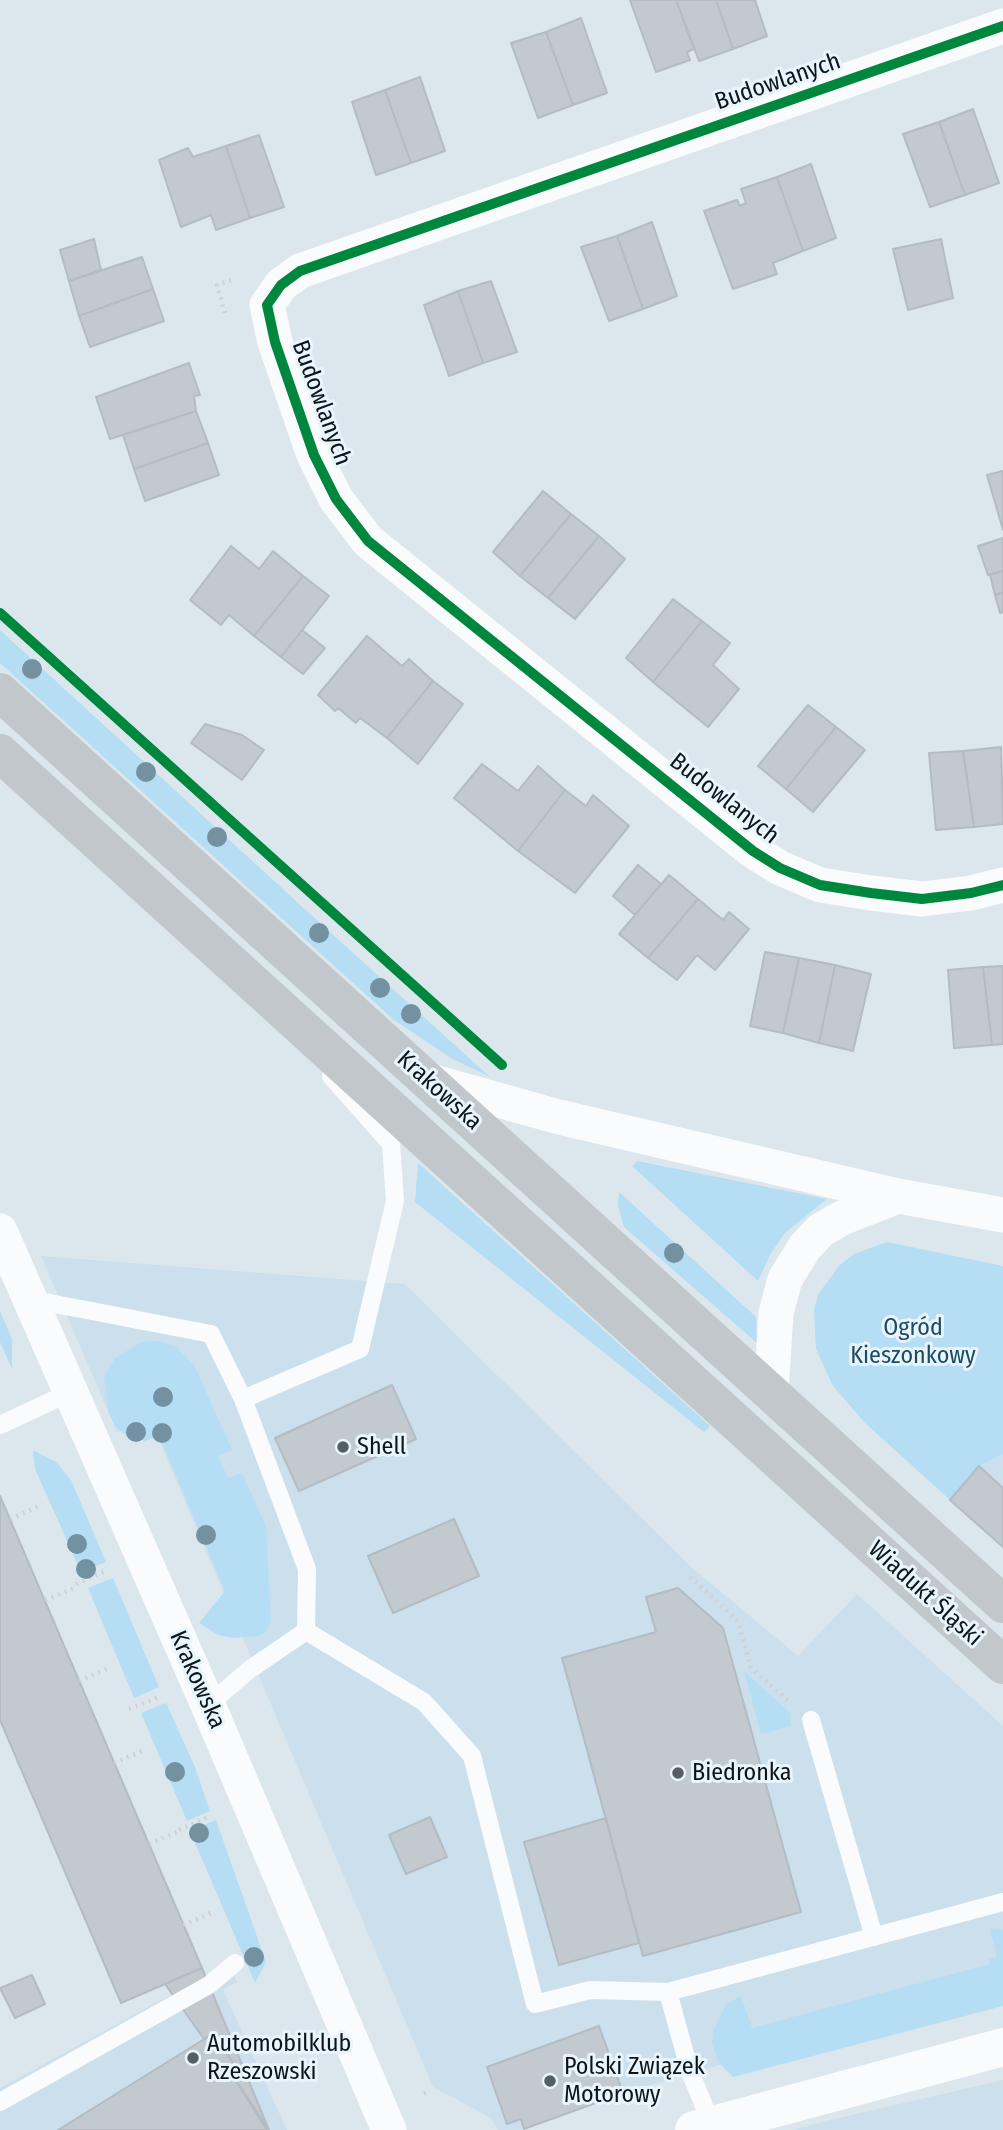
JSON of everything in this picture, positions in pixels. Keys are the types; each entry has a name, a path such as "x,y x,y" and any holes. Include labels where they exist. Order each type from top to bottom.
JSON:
{"main road":[{"name":"Krakowska","path":"0,692 878,1490"},
{"name":"Krakowska","path":"4,759 847,1523"},
{"name":"Wiadukt Śląski","path":"878,1490 1003,1604"},
{"name":"Wiadukt Śląski","path":"847,1523 1003,1665"}],"street":[{"name":"Budowlanych","path":"1003,26 300,271 281,285 267,305 275,342 314,455 336,499 368,541 753,851 820,885 871,893 922,899 971,893 1003,885"},
{"path":"427,1080 559,1117 898,1196 1003,1216"},
{"path":"771,1394 776,1313 785,1279 805,1247 821,1230 842,1218 898,1196"},
{"name":"Krakowska","path":"0,1231 208,1705 389,2130"},
{"path":"703,2128 1003,2047"}],"lane":[{"path":"226,959 391,1144 395,1201 360,1349 243,1399"},
{"path":"29,1299 211,1334 243,1399 307,1569 306,1631"},
{"path":"0,1425 71,1392"},
{"path":"208,1705 249,1670 306,1631"},
{"path":"306,1631 424,1702 472,1756 535,2004 590,1990 668,1992 1003,1902"},
{"path":"811,1720 874,1937"},
{"path":"0,2102 209,1985 235,1962"},
{"path":"668,1992 703,2128"}],"path":[{"path":"225,314 217,285 243,275"},
{"path":"10,1519 42,1505"},
{"path":"45,1600 115,1568"},
{"path":"690,1577 738,1621 751,1668 811,1720"},
{"path":"79,1681 111,1667"},
{"path":"129,1709 169,1692"},
{"path":"114,1763 146,1749"},
{"path":"149,1844 214,1814"},
{"path":"183,1925 213,1912"}],"shaded area":[{"path":"41,1256 405,1284 689,1565 798,1656 857,1594 1003,1726 1003,1983 623,2093 521,2130 498,2130 491,2118 433,2087 154,1428 117,1432"},
{"path":"1003,1454 1003,1547 950,1500 979,1466"},
{"path":"229,1963 237,1982 223,1990 287,2130 0,2130 0,2088"},
{"path":"1003,2080 1003,2130 793,2130 817,2123"}],"green space":[{"path":"0,630 490,1077 451,1058 394,1020 0,663"},
{"path":"637,1161 827,1199 785,1233 771,1253 758,1281 632,1166"},
{"path":"418,1163 710,1426 704,1432 415,1202"},
{"path":"619,1192 756,1317 757,1343 624,1227 618,1206"},
{"name":"Ogród Kieszonkowy","path":"887,1242 1003,1266 1003,1454 979,1466 950,1500 865,1423 833,1386 816,1349 814,1309 819,1293 840,1265 854,1254"},
{"path":"0,1311 12,1339 12,1369 0,1342"},
{"path":"160,1341 176,1347 194,1365 232,1450 218,1456 228,1478 242,1473 266,1527 271,1622 266,1632 259,1636 233,1638 218,1635 199,1623 225,1591 159,1435 145,1441 128,1437 115,1426 108,1410 104,1378 115,1358 142,1342"},
{"path":"33,1450 56,1462 71,1480 106,1562 81,1572 35,1469"},
{"path":"113,1578 159,1687 134,1698 88,1588"},
{"path":"744,1671 790,1713 791,1726 761,1734"},
{"path":"166,1703 195,1767 210,1811 187,1821 141,1713"},
{"path":"216,1820 266,1962 255,1983 190,1831"},
{"path":"990,1929 1003,1930 1003,2006 733,2077 719,2063 712,2043 713,2032 726,2004 741,1996 752,2028 990,1964 989,1959 997,1957"}],"building":[{"path":"630,0 676,0 694,49 687,52 690,60 656,72"},
{"path":"676,0 716,0 733,49 699,61"},
{"path":"716,0 755,0 767,36 733,49"},
{"path":"581,18 607,93 573,105 546,32"},
{"path":"546,32 573,105 538,118 511,43"},
{"path":"420,77 445,151 411,163 385,90"},
{"path":"385,90 411,163 376,175 352,102"},
{"path":"973,109 999,183 965,195 939,122"},
{"path":"939,122 965,195 930,207 903,134"},
{"path":"259,135 284,207 250,218 226,146"},
{"path":"226,146 250,218 216,230 211,215 181,227 159,160 188,148 193,157"},
{"path":"811,164 836,238 803,251 777,177"},
{"path":"777,177 803,251 773,263 777,274 733,289 704,211 737,200 740,206 746,203 741,189"},
{"path":"652,222 677,296 643,309 617,236"},
{"path":"617,236 643,309 609,321 581,247"},
{"path":"94,239 101,270 69,281 60,250"},
{"path":"941,239 953,298 908,310 893,249"},
{"path":"142,257 153,289 79,316 69,281"},
{"path":"491,281 517,352 483,363 458,291"},
{"path":"153,289 164,321 90,347 79,316"},
{"path":"458,291 483,363 449,376 424,305"},
{"path":"189,363 200,395 194,396 196,411 110,439 96,397"},
{"path":"196,411 208,443 134,469 123,435"},
{"path":"208,443 219,475 145,501 134,469"},
{"path":"1003,471 1003,530 987,475"},
{"path":"543,491 571,514 520,576 493,552"},
{"path":"571,514 599,536 548,598 520,576"},
{"path":"599,536 625,559 575,619 548,598"},
{"path":"1003,538 1003,571 988,575 978,546"},
{"path":"231,546 259,569 273,551 303,576 254,636 229,615 221,625 190,600"},
{"path":"1003,571 1003,592 995,595 990,575"},
{"path":"303,576 329,596 281,657 254,636"},
{"path":"1003,592 1003,612 1000,613 995,595"},
{"path":"673,599 702,621 653,682 626,658"},
{"path":"702,621 730,643 713,665 739,689 708,727 653,682"},
{"path":"302,630 325,648 303,674 281,657"},
{"path":"367,636 402,666 409,659 433,681 387,738 360,718 356,723 338,708 335,711 318,695"},
{"path":"433,681 463,704 418,764 387,738"},
{"path":"808,705 836,727 786,789 758,766"},
{"path":"205,724 242,735 264,750 242,780 191,743"},
{"path":"836,727 865,750 813,812 786,789"},
{"path":"1001,747 1003,824 974,827 963,751"},
{"path":"963,751 974,827 936,830 929,753"},
{"path":"482,764 518,791 538,766 565,790 518,851 454,798"},
{"path":"565,790 586,806 593,795 629,826 575,893 518,851"},
{"path":"638,865 661,884 635,915 613,896"},
{"path":"669,875 698,899 648,958 619,934"},
{"path":"698,899 723,920 729,912 749,929 715,970 697,955 677,980 648,958"},
{"path":"765,952 799,958 783,1033 750,1026"},
{"path":"799,958 835,965 819,1043 783,1033"},
{"path":"835,965 871,974 853,1051 819,1043"},
{"path":"1003,966 1003,1044 992,1045 983,967"},
{"path":"983,967 992,1045 954,1048 948,970"},
{"path":"392,1385 416,1439 299,1491 275,1438"},
{"path":"979,1466 1003,1488 1003,1547 950,1500"},
{"path":"0,1496 202,1968 121,2003 0,1720"},
{"path":"454,1519 479,1576 393,1613 368,1556"},
{"name":"Biedronka","path":"678,1588 723,1628 801,1912 643,1956 562,1658 656,1632 646,1597"},
{"path":"430,1817 447,1857 406,1874 389,1835"},
{"path":"606,1818 639,1943 559,1965 524,1842"},
{"path":"202,1968 269,2130 231,2073 236,2068 214,2033 204,2039 165,1984"},
{"path":"32,1975 45,2004 15,2018 0,1988"},
{"path":"599,2026 623,2093 524,2129 521,2119 507,2124 487,2067"},
{"path":"214,2033 236,2068 231,2073 267,2130 58,2130"}],"cycle path":[{"path":"1003,26 300,271 281,285 267,305 275,342 314,455 336,499 368,541 753,851 780,868 820,885 871,893 922,899 971,893 1003,885"},
{"path":"0,613 502,1065"}],"place":[{"name":"Shell","path":"343,1447"},
{"name":"Biedronka","path":"678,1773"},
{"name":"Automobilklub Rzeszowski","path":"193,2058"},
{"name":"Polski Związek Motorowy","path":"550,2081"}]}
